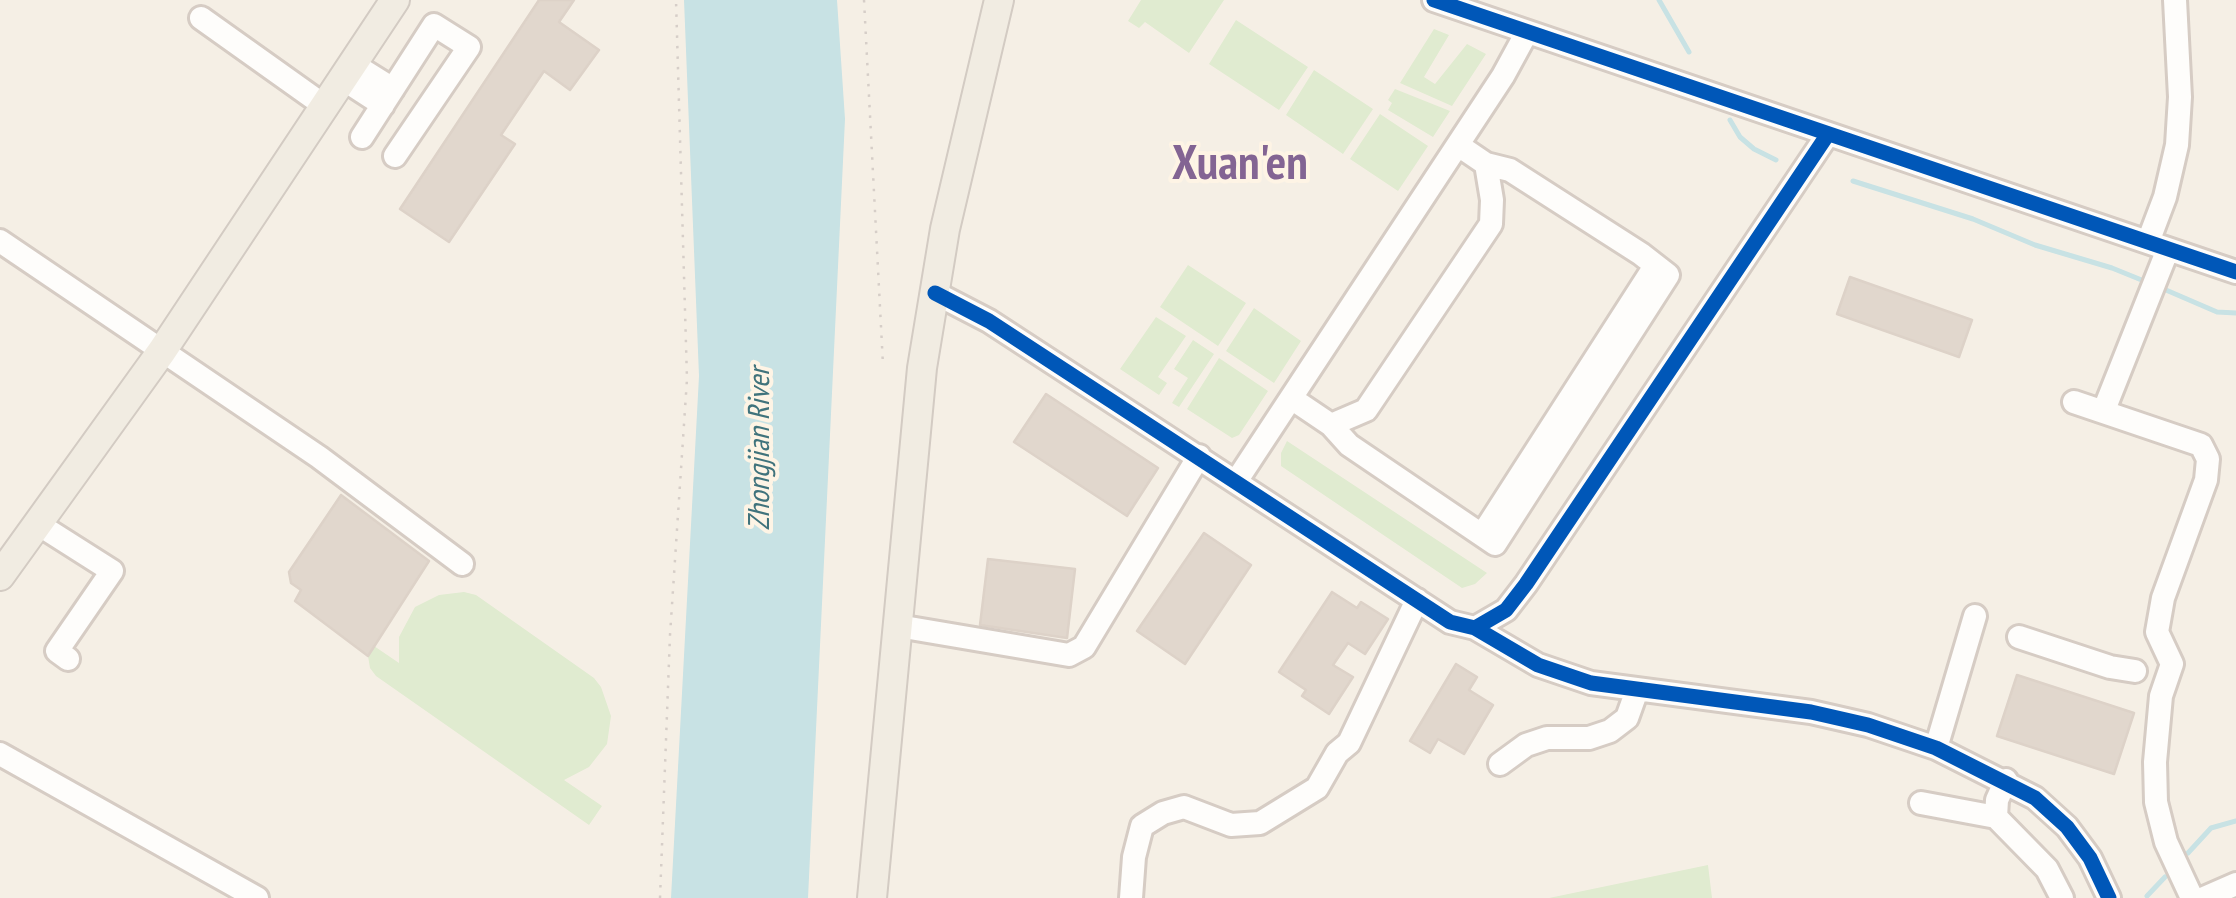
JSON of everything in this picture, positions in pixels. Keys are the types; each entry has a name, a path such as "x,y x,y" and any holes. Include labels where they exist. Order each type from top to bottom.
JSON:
{"main road":[{"path":"0,576 162,351 396,0"},
{"path":"872,898 922,368 945,229 999,0"}],"street":[{"path":"1434,0 2236,272"},
{"path":"2104,410 2153,286 2177,144 2180,97 2175,0"},
{"path":"202,18 326,106"},
{"path":"362,137 434,25 469,47 395,156"},
{"path":"1237,480 1458,145 1527,32"},
{"path":"348,72 388,97"},
{"path":"1475,628 1506,610 1526,584 1828,134"},
{"path":"1291,398 1331,425 1348,445 1495,544 1668,275 1510,170 1486,164 1458,145"},
{"path":"1331,425 1366,410 1491,224 1486,164"},
{"path":"0,241 318,457 462,564"},
{"path":"935,292 989,321 1450,622 1475,628 1538,665 1591,683 1812,712 1868,725 1936,748 2036,798 2067,826 2090,858 2108,898"},
{"path":"2074,402 2200,445 2208,459 2206,480 2163,598 2157,632 2135,671"},
{"path":"898,626 1068,656 1084,647 1199,456"},
{"path":"38,524 112,571 58,652 68,659"},
{"path":"1131,898 1134,857 1142,826 1163,813 1184,806 1231,825 1260,823 1317,788 1337,753 1350,743 1417,600"},
{"path":"1936,748 1975,616"},
{"path":"2157,632 2172,664 2161,696 2156,802 2166,842 2192,898"},
{"path":"2019,636 2110,667 2135,671 2161,696"},
{"path":"1500,764 1526,744 1546,738 1589,738 1610,732 1627,718 1637,690"},
{"path":"0,754 257,898"},
{"path":"1996,817 1998,800 2013,785"},
{"path":"1922,802 1996,817 2047,869 2062,898"},
{"path":"2204,898 2236,884"}],"path":[{"path":"660,898 670,635 687,378 676,0"},
{"path":"864,0 884,365"}],"green space":[{"path":"1141,0 1224,0 1189,53 1145,22 1139,28 1128,21"},
{"path":"1236,20 1308,67 1279,110 1209,64"},
{"path":"1434,29 1449,35 1424,77 1435,84 1467,44 1486,54 1452,106 1400,83"},
{"path":"1314,70 1373,109 1343,154 1286,115"},
{"path":"1395,89 1450,111 1433,137 1388,110 1392,103 1388,100"},
{"path":"1380,114 1428,146 1398,191 1350,159"},
{"path":"1188,265 1246,303 1218,346 1160,307"},
{"path":"1254,308 1301,341 1274,383 1226,351"},
{"path":"1156,317 1186,336 1158,377 1167,383 1159,395 1120,369"},
{"path":"1193,340 1214,354 1179,407 1172,403 1188,378 1174,369"},
{"path":"1219,358 1268,391 1239,435 1232,438 1187,409"},
{"path":"1287,441 1487,573 1475,584 1462,588 1281,466 1281,453"},
{"path":"439,595 476,595 594,678 601,687 611,716 607,744 589,767 564,780 602,806 589,825 376,676 370,668 368,656 374,646 399,663 399,637 415,607"},
{"path":"1708,865 1712,898 1549,898"}],"water":[{"name":"Zhongjian River","path":"684,0 837,0 845,119 808,898 671,898 699,376"}],"building":[{"path":"539,0 574,0 559,22 599,50 570,90 544,71 501,135 515,144 449,242 400,209"},
{"path":"1850,277 1972,320 1959,357 1837,314"},
{"path":"1046,394 1158,468 1127,516 1014,442"},
{"path":"341,495 429,561 368,656 295,601 301,590 291,583 289,572"},
{"path":"1204,533 1251,565 1185,664 1137,631"},
{"path":"988,559 1075,569 1067,638 980,625"},
{"path":"1332,592 1357,608 1361,602 1388,619 1365,654 1348,643 1333,665 1353,677 1329,714 1302,696 1306,690 1279,672"},
{"path":"1456,664 1477,677 1469,690 1493,705 1464,754 1438,739 1430,753 1410,741"},
{"path":"2017,675 2134,713 2114,774 1997,736"}],"waterway":[{"path":"1659,0 1689,52"},
{"path":"1730,120 1740,137 1776,160"},
{"path":"1853,181 1973,219 2035,245 2149,283"},
{"path":"2159,287 2217,312 2236,313"},
{"path":"2188,853 2211,828 2236,821"},
{"path":"2147,896 2165,877"}],"cycle path":[{"path":"1434,0 2236,272"},
{"path":"935,293 989,321 1450,622 1475,628 1506,610 1526,584 1828,134"},
{"path":"1475,628 1538,665 1591,683 1811,712 1868,725 1936,748 2035,798 2067,827 2090,858 2109,898"}],"district":[{"name":"Xuan'en","path":"1240,165"}]}
